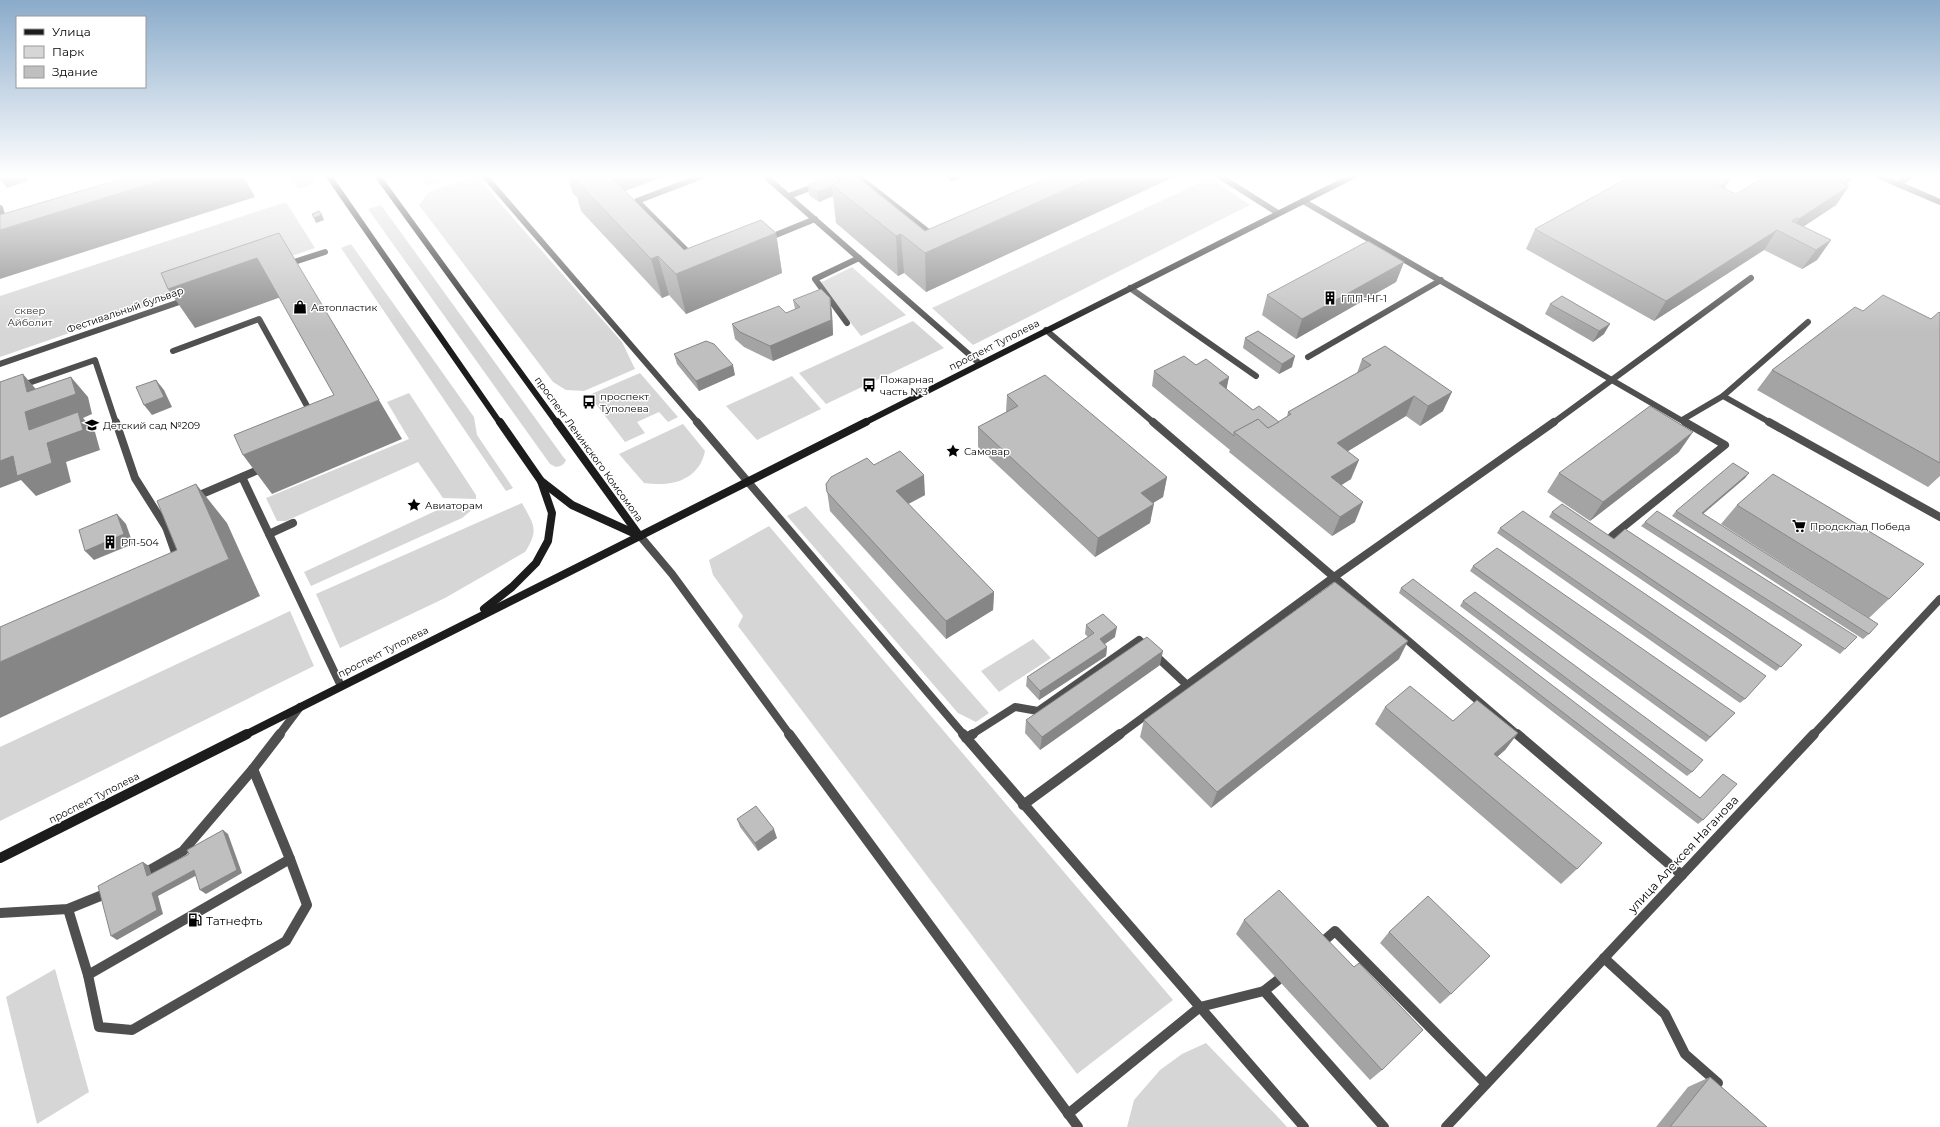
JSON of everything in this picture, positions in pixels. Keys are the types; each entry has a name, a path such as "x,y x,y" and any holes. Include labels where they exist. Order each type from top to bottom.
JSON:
{"main road":[{"name":"проспект Ленинского Комсомола","path":"365,228 541,480 572,505 604,521 640,536"},
{"name":"проспект Ленинского Комсомола","path":"415,228 640,536"},
{"name":"проспект Туполева","path":"0,858 1249,228"},
{"path":"469,621 512,588 536,563 548,542 552,513 541,480"}],"street":[{"path":"529,228 748,481 1023,806 1304,1127"},
{"path":"664,228 702,266"},
{"path":"758,242 794,228"},
{"path":"825,228 980,364"},
{"path":"924,228 937,238 944,235"},
{"path":"1349,228 1725,445 1612,536"},
{"path":"280,267 325,252"},
{"path":"847,323 814,279 859,258"},
{"path":"1023,806 1334,577 1613,380 1751,278"},
{"path":"1308,357 1441,280"},
{"path":"1130,288 1256,376"},
{"name":"Фестивальный бульвар","path":"0,364 198,295"},
{"path":"173,351 259,319 316,421"},
{"path":"1682,420 1723,396 1808,322"},
{"path":"1046,330 1682,875"},
{"path":"0,393 95,360 135,478 166,527 181,571"},
{"path":"1723,396 1940,517"},
{"path":"188,500 271,465"},
{"path":"242,477 341,686"},
{"path":"166,527 179,511"},
{"path":"269,534 293,523"},
{"path":"640,536 672,574 1078,1127"},
{"name":"улица Алексея Наганова","path":"1446,1127 1940,599"},
{"path":"966,738 1015,707 1038,711 1139,640 1187,685"},
{"path":"135,878 183,851 253,769 300,706"},
{"path":"68,909 88,975 99,1027 132,1030 286,941 307,905 253,769"},
{"path":"88,975 290,860"},
{"path":"0,913 68,909 121,886"},
{"path":"1314,950 1334,931 1486,1084"},
{"path":"1604,958 1665,1014 1685,1054 1726,1091"},
{"path":"1068,1114 1200,1007 1264,991 1278,980"},
{"path":"1264,991 1384,1127"}],"green space":[{"name":"сквер Айболит","path":"208,228 302,228 315,248 0,357 0,296"},
{"path":"381,228 397,228 566,460 562,465 556,467 550,464"},
{"path":"436,228 521,228 622,342 635,369 584,391 566,390 553,382"},
{"path":"1104,228 1205,228 973,345 932,308"},
{"path":"351,244 474,417 477,435 513,488 506,491 341,248"},
{"path":"852,267 906,315 861,336 820,283"},
{"path":"913,321 944,348 826,404 799,373"},
{"path":"640,373 678,417 668,422 659,412 637,422 645,433 625,442 589,395"},
{"path":"792,376 821,409 757,440 726,406"},
{"path":"409,393 476,495 476,499 443,498 418,462 286,521 277,521 266,498 409,439 387,402"},
{"path":"683,424 705,451 702,461 697,469 682,480 673,483 644,483 619,454"},
{"path":"522,503 532,522 534,532 530,544 525,552 445,598 340,648 316,594"},
{"path":"806,506 989,713 976,722 958,713 787,516"},
{"path":"444,507 473,509 462,518 311,586 304,572"},
{"path":"769,526 1173,1000 1077,1074 738,626 743,616 713,575 709,560"},
{"path":"290,611 314,666 0,821 0,747"},
{"path":"1033,639 1051,658 999,692 981,671"},
{"path":"55,969 89,1092 37,1124 6,997"},
{"path":"1206,1043 1287,1127 1127,1127 1134,1100 1160,1070 1182,1054"}],"building":[{"path":"621,228 662,228 684,250 742,228 770,228 776,233 676,274 658,256 651,259"},
{"path":"885,228 921,228 925,231 933,228 981,228 925,253 901,234 896,236"},
{"path":"1538,228 1806,228 1831,240 1816,250 1777,230 1666,301 1535,229"},
{"path":"279,233 379,400 243,455 234,435 334,395 257,258 168,289 161,273"},
{"path":"1368,241 1404,262 1302,319 1267,295"},
{"path":"821,289 830,298 831,320 770,346 740,332 732,324 779,306 786,313 800,307 793,300"},
{"path":"1883,295 1931,319 1939,312 1940,313 1940,463 1772,370 1855,307 1863,311"},
{"path":"1562,296 1610,324 1599,331 1550,304"},
{"path":"1258,331 1295,356 1282,364 1245,338"},
{"path":"706,341 714,344 733,365 696,381 674,354"},
{"path":"1385,346 1452,392 1428,406 1414,396 1337,443 1359,460 1331,477 1363,502 1340,517 1234,432 1258,419 1268,428 1291,414 1288,412 1371,365 1362,359"},
{"path":"1184,356 1196,365 1206,359 1229,377 1219,383 1253,410 1259,406 1279,422 1268,428 1258,419 1234,432 1234,436 1154,371"},
{"path":"23,374 27,392 71,377 76,394 25,412 29,430 78,412 83,430 47,443 52,463 17,476 13,456 0,461 0,382"},
{"path":"1045,375 1167,477 1141,493 1154,504 1098,538 978,427 1018,406 1007,395"},
{"path":"156,380 164,397 144,405 136,387"},
{"path":"1650,406 1693,432 1603,502 1559,473"},
{"path":"900,451 924,475 896,491 994,592 946,621 827,492 826,484 831,477 867,458 874,465"},
{"path":"1733,463 1749,473 1702,513 1878,624 1869,634 1676,511"},
{"path":"1773,474 1924,564 1889,599 1737,505"},
{"path":"196,484 229,559 0,662 0,627 177,550 157,501"},
{"path":"1562,504 1614,539 1625,529 1802,645 1781,667 1552,512"},
{"path":"1523,511 1766,676 1745,699 1500,528"},
{"path":"1657,511 1857,637 1845,649 1645,522"},
{"path":"117,514 124,534 85,551 79,530"},
{"path":"1497,548 1735,713 1710,737 1473,566"},
{"path":"1413,579 1700,798 1723,774 1737,784 1703,820 1401,588"},
{"path":"1335,582 1408,641 1217,792 1144,720"},
{"path":"1475,592 1703,760 1692,772 1463,601"},
{"path":"1103,614 1117,627 1100,639 1107,647 1040,691 1027,677 1094,633 1086,625"},
{"path":"1147,637 1163,651 1042,737 1026,720"},
{"path":"1410,686 1453,721 1477,700 1518,733 1494,754 1602,843 1577,869 1385,707"},
{"path":"756,806 774,829 755,843 737,819"},
{"path":"223,830 237,870 200,890 194,870 152,893 157,910 111,936 98,886 143,862 147,876 189,854 187,850"},
{"path":"1279,890 1354,967 1359,963 1423,1030 1382,1070 1244,920"},
{"path":"1428,896 1490,956 1451,994 1389,932"},
{"path":"1710,1077 1767,1127 1670,1127"}],"place":[{"name":"ГПП-НГ-1","path":"1330,298"},
{"name":"Автопластик","path":"300,307"},
{"name":"Пожарная часть №3","path":"869,385"},
{"name":"проспект Туполева","path":"589,402"},
{"name":"Детский сад №209","path":"92,425"},
{"name":"Самовар","path":"953,451"},
{"name":"Авиаторам","path":"414,505"},
{"name":"Продсклад Победа","path":"1799,526"},
{"name":"РП-504","path":"110,542"},
{"name":"Татнефть","path":"195,920"}]}
